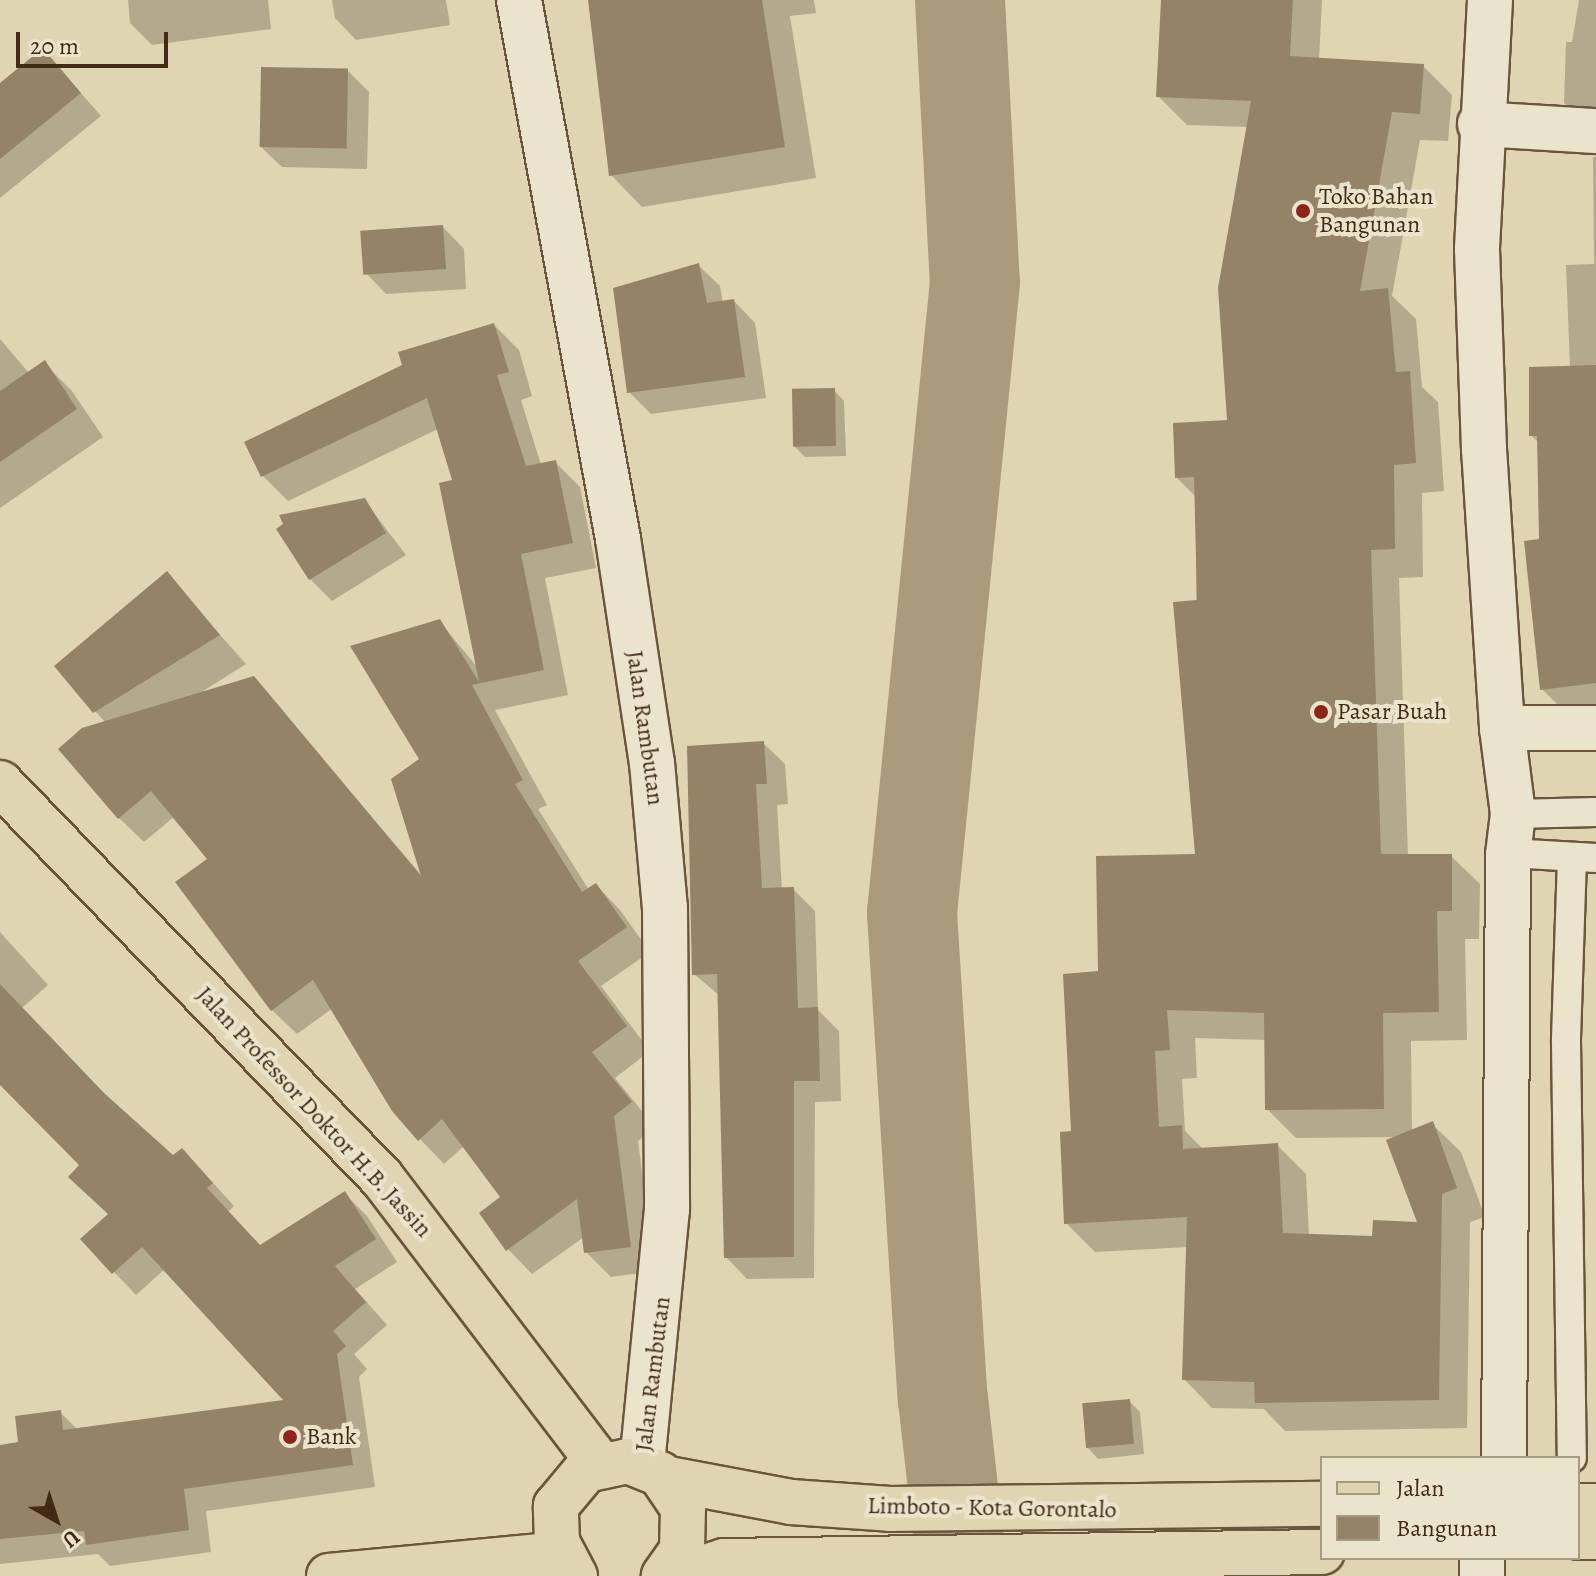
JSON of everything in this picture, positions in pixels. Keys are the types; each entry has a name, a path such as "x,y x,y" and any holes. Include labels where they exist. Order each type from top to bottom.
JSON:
{"main road":[{"name":"Jalan Professor Doktor H.B. Jassin","path":"0,783 382,1178 472,1288 636,1469 683,1508 686,1530 682,1550 664,1576"},
{"name":"Limboto - Kota Gorontalo","path":"636,1469 791,1502 890,1509 1320,1504"},
{"path":"329,1576 569,1569 554,1529 556,1506 573,1479 636,1469"},
{"path":"678,1576 724,1561 1068,1555 1271,1564 1320,1552"}],"street":[{"name":"Jalan Rambutan","path":"519,0 620,554 652,763 665,908 667,1209 636,1469"},
{"path":"1490,0 1480,124 1484,449 1511,834 1504,1456"},
{"path":"1480,124 1596,131"},
{"path":"1502,728 1596,728"}],"lane":[{"path":"1511,834 1596,812"},
{"path":"1511,834 1584,858 1566,1042 1572,1456"}],"building":[{"path":"588,0 762,0 785,147 609,176"},
{"path":"1161,0 1293,0 1290,56 1424,64 1420,114 1392,112 1360,291 1388,288 1396,372 1410,371 1416,463 1394,465 1395,549 1371,550 1381,854 1452,854 1452,911 1437,911 1439,1012 1383,1013 1384,1109 1265,1110 1264,1013 1167,1010 1170,1050 1155,1051 1159,1127 1182,1125 1183,1149 1278,1143 1283,1233 1372,1236 1373,1220 1417,1222 1386,1140 1433,1121 1457,1188 1442,1194 1439,1400 1255,1403 1254,1382 1182,1380 1187,1217 1064,1224 1060,1132 1071,1131 1063,974 1098,971 1096,856 1195,854 1173,602 1197,600 1194,477 1175,478 1173,423 1227,420 1218,288 1251,101 1156,97"},
{"path":"43,48 81,93 0,159 0,83"},
{"path":"261,67 348,69 347,149 260,147"},
{"path":"443,225 446,269 363,275 360,231"},
{"path":"699,263 707,303 734,299 745,377 627,393 613,288"},
{"path":"494,323 509,372 497,375 526,466 556,460 573,543 521,554 544,670 472,685 523,780 515,784 582,892 596,883 627,927 578,961 627,1026 592,1052 632,1102 614,1116 631,1247 584,1253 577,1199 506,1251 479,1213 500,1197 442,1119 418,1141 392,1111 313,980 271,1011 175,882 207,859 151,791 118,819 58,749 82,728 254,676 421,876 391,779 419,759 350,646 440,619 479,682 439,483 452,480 427,398 261,477 244,442 402,365 398,352"},
{"path":"45,360 77,409 0,462 0,391"},
{"path":"1596,365 1596,683 1540,690 1524,541 1539,539 1537,436 1529,436 1529,367"},
{"path":"835,388 836,446 793,447 792,389"},
{"path":"365,498 386,533 309,580 276,529 283,524 279,515"},
{"path":"167,571 220,635 93,713 54,666"},
{"path":"764,741 767,784 756,784 762,888 794,887 798,1008 818,1007 820,1081 794,1081 794,1257 724,1258 717,974 692,975 687,746"},
{"path":"0,984 104,1093 173,1155 182,1148 213,1183 207,1188 260,1245 345,1191 376,1239 335,1266 366,1302 333,1331 346,1346 337,1354 353,1465 184,1489 189,1530 86,1545 84,1531 0,1539 0,1445 18,1442 15,1416 61,1410 63,1430 283,1400 142,1247 112,1274 80,1239 108,1214 68,1177 79,1165 0,1085"},
{"path":"1130,1399 1134,1444 1086,1448 1082,1403"}],"waterway":[{"path":"960,0 975,282 912,913 943,1399 963,1576"}],"place":[{"name":"Toko Bahan Bangunan","path":"1303,211"},
{"name":"Pasar Buah","path":"1321,712"},
{"name":"Bank","path":"290,1437"}]}
